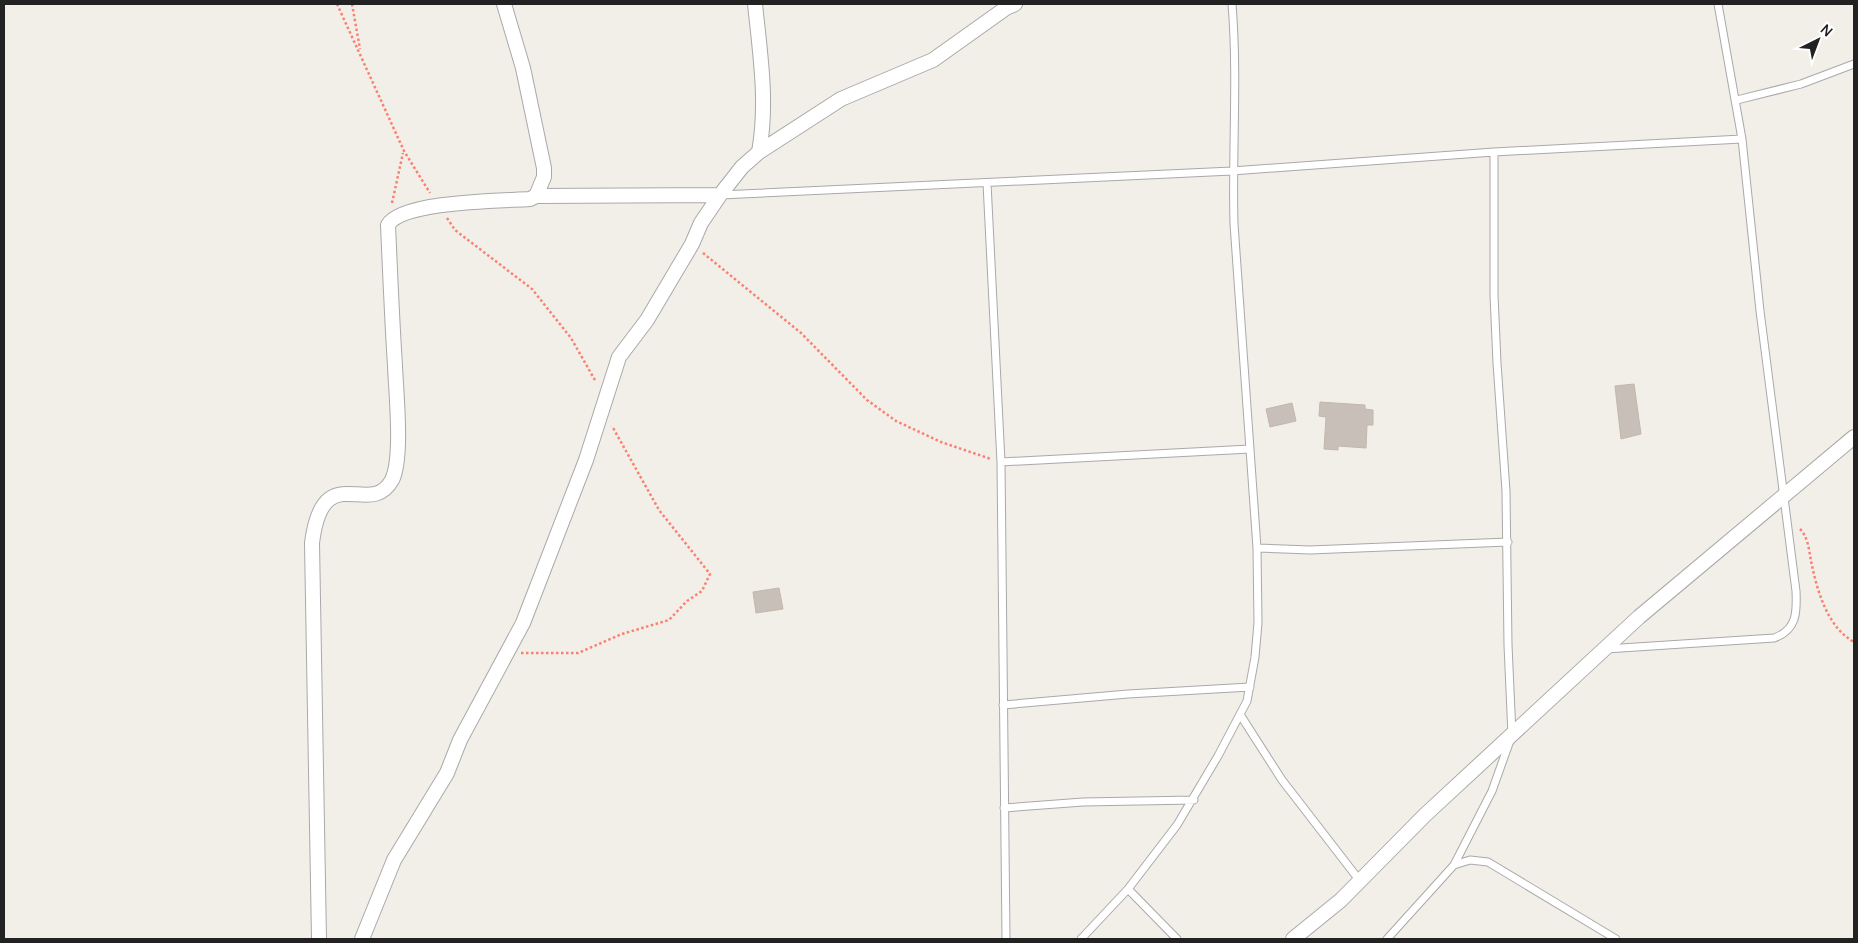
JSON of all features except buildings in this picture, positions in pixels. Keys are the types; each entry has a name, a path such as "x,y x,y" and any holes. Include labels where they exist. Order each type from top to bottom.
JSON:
{"street":[{"path":"504,4 523,68 544,168 544,177 536,196"},
{"path":"755,4 762,71 764,124 759,152"},
{"path":"362,939 394,860 447,773 460,740 510,652 524,623 579,478 619,357 647,320 692,244 701,223 720,195 742,167 759,152 841,99 933,60 1006,8 1015,4"},
{"path":"319,939 312,543 315,519 328,498 339,494 369,495 386,488 392,478 399,438 388,225 392,217 406,211 437,206 530,199 536,196 720,195"},
{"path":"1293,939 1322,918 1360,882 1425,814 1603,649 1668,592 1854,437"}],"lane":[{"path":"1081,939 1128,889 1194,800 1241,716 1250,688 1258,623 1257,548 1236,272 1232,171 1235,80 1232,4"},
{"path":"1603,649 1774,638 1784,635 1791,627 1796,616 1797,603 1760,311 1742,139 1737,100 1718,4"},
{"path":"1737,100 1802,84 1854,64"},
{"path":"720,195 1232,171 1494,152 1742,139"},
{"path":"1387,939 1454,866 1492,791 1512,735 1508,645 1508,542 1496,353 1492,216 1494,152"},
{"path":"987,183 1001,462 1006,939"},
{"path":"1001,462 1250,449"},
{"path":"1257,548 1310,550 1508,542"},
{"path":"1003,705 1110,695 1250,688"},
{"path":"1241,716 1282,780 1360,882"},
{"path":"1004,808 1083,802 1194,800"},
{"path":"1454,866 1470,860 1488,862 1616,939"},
{"path":"1128,889 1177,939"}],"path":[{"path":"337,4 404,151 437,206 455,230 532,289 571,338 595,378 603,407 659,510 710,574 702,591 687,601 669,620 622,634 578,653 535,654 510,652"},
{"path":"352,4 360,55"},
{"path":"392,217 391,206 404,151"},
{"path":"692,244 801,333 867,400 896,421 941,442 1001,462"},
{"path":"1787,518 1802,531 1806,540 1819,592 1831,618 1844,636 1854,642"}]}
